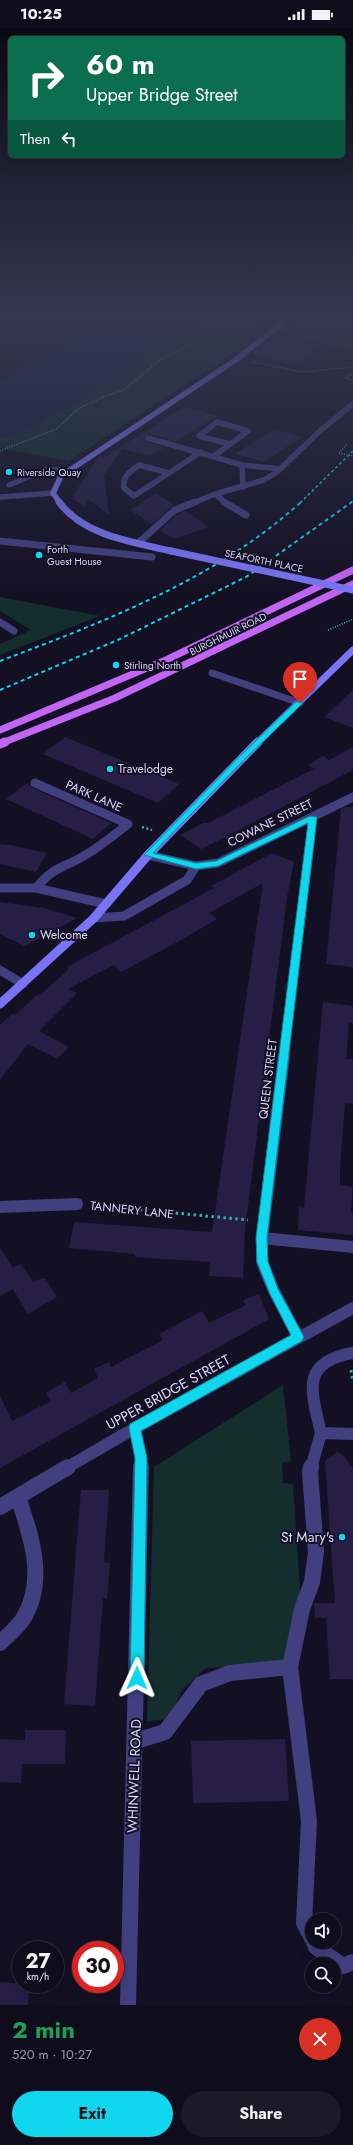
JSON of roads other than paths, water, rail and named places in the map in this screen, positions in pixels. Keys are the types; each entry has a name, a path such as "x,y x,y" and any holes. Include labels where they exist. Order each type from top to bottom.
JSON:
{"main road":[{"name":"BURGHMUIR ROAD","path":"0,730 152,666 287,603 353,570"},
{"name":"BURGHMUIR ROAD","path":"0,744 115,698 353,584"}],"street":[{"path":"0,497 53,493 61,476 158,411"},
{"path":"138,543 175,510 215,494 264,480 281,469 321,430 344,411"},
{"path":"214,456 248,431 217,422 199,436 230,444"},
{"path":"148,438 201,452 242,466 281,469"},
{"path":"169,473 139,465 127,474 123,481 124,488 134,496 201,452"},
{"path":"242,466 243,487"},
{"path":"9,485 47,469 68,471"},
{"name":"SEAFORTH PLACE","path":"53,493 67,512 83,523 111,536 171,551 353,590"},
{"path":"215,494 227,504 246,516"},
{"path":"0,541 152,557"},
{"path":"0,622 14,631"},
{"path":"0,1004 94,918 148,855 240,760 353,650"},
{"path":"212,673 300,703"},
{"name":"PARK LANE","path":"35,782 128,824 87,854 58,867 36,888"},
{"name":"COWANE STREET","path":"148,855 196,866 218,863 353,796"},
{"name":"QUEEN STREET","path":"298,1337 274,1291 262,1262 262,1238 313,817"},
{"path":"94,918 124,916 187,880 196,866"},
{"path":"0,888 36,888 106,904"},
{"path":"0,970 23,984"},
{"name":"TANNERY LANE","path":"0,1206 77,1204"},
{"path":"262,1238 353,1247"},
{"name":"UPPER BRIDGE STREET","path":"0,1507 135,1428 353,1308"},
{"path":"305,1925 309,1822 290,1667 302,1609 312,1582 316,1552 310,1472 321,1433 312,1395 314,1373 325,1360 353,1353"},
{"name":"WHINWELL ROAD","path":"128,2005 136,1741 141,1458 135,1428"},
{"path":"321,1433 353,1434"},
{"path":"0,1643 24,1618 36,1589 33,1542 18,1497"},
{"path":"136,1741 165,1732 184,1709 201,1684 230,1673 290,1667"},
{"path":"319,1949 343,1966 353,1962"}],"water":[{"path":"0,411 59,411 30,428 0,438"}],"railway":[{"path":"300,503 353,451"},
{"path":"0,661 80,630 196,576 233,554 268,529 301,502"},
{"path":"0,690 120,639 246,577 352,502"}],"place":[{"name":"Riverside Quay","path":"9,472"},
{"name":"Forth Guest House","path":"39,555"},
{"name":"Stirling North","path":"116,665"},
{"name":"Travelodge","path":"110,769"},
{"name":"Welcome","path":"32,935"},
{"name":"St Mary's","path":"342,1537"}]}
